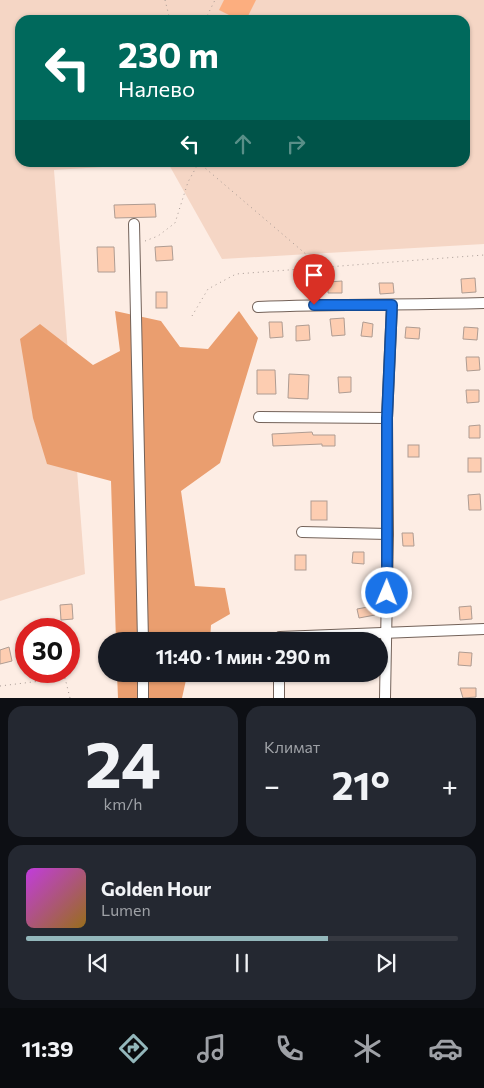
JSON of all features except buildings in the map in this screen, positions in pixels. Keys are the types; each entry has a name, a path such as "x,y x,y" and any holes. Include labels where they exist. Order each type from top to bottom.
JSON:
{"street":[{"path":"134,224 143,632"},
{"path":"258,307 484,303"},
{"path":"386,632 388,534 387,418 392,305"},
{"path":"259,417 387,418"},
{"path":"302,532 388,534"},
{"path":"388,633 484,630"},
{"path":"143,682 143,698"},
{"path":"279,682 279,698"},
{"path":"384,682 384,698"}],"path":[{"path":"165,0 169,15"},
{"path":"208,15 216,0"},
{"path":"135,244 158,236 175,223 188,182 196,167"},
{"path":"203,167 322,268"},
{"path":"192,316 208,289 236,274 484,255"},
{"path":"0,686 65,678 70,698"}],"shaded area":[{"path":"0,0 484,0 484,244 222,259 170,167 470,167 470,15 15,15 15,167 103,167 54,170 85,574 0,601"},
{"path":"224,0 256,0 248,15 229,15 219,10"},
{"path":"115,311 161,321 180,347 208,349 239,311 258,338 220,463 181,491 195,586 225,588 230,614 211,625 211,632 116,632 111,481 47,464 33,418 20,339 40,324 93,365 120,351"},
{"path":"117,682 186,682 182,698 118,698"}],"route":[{"path":"314,305 392,305 387,418 387,593"}]}
